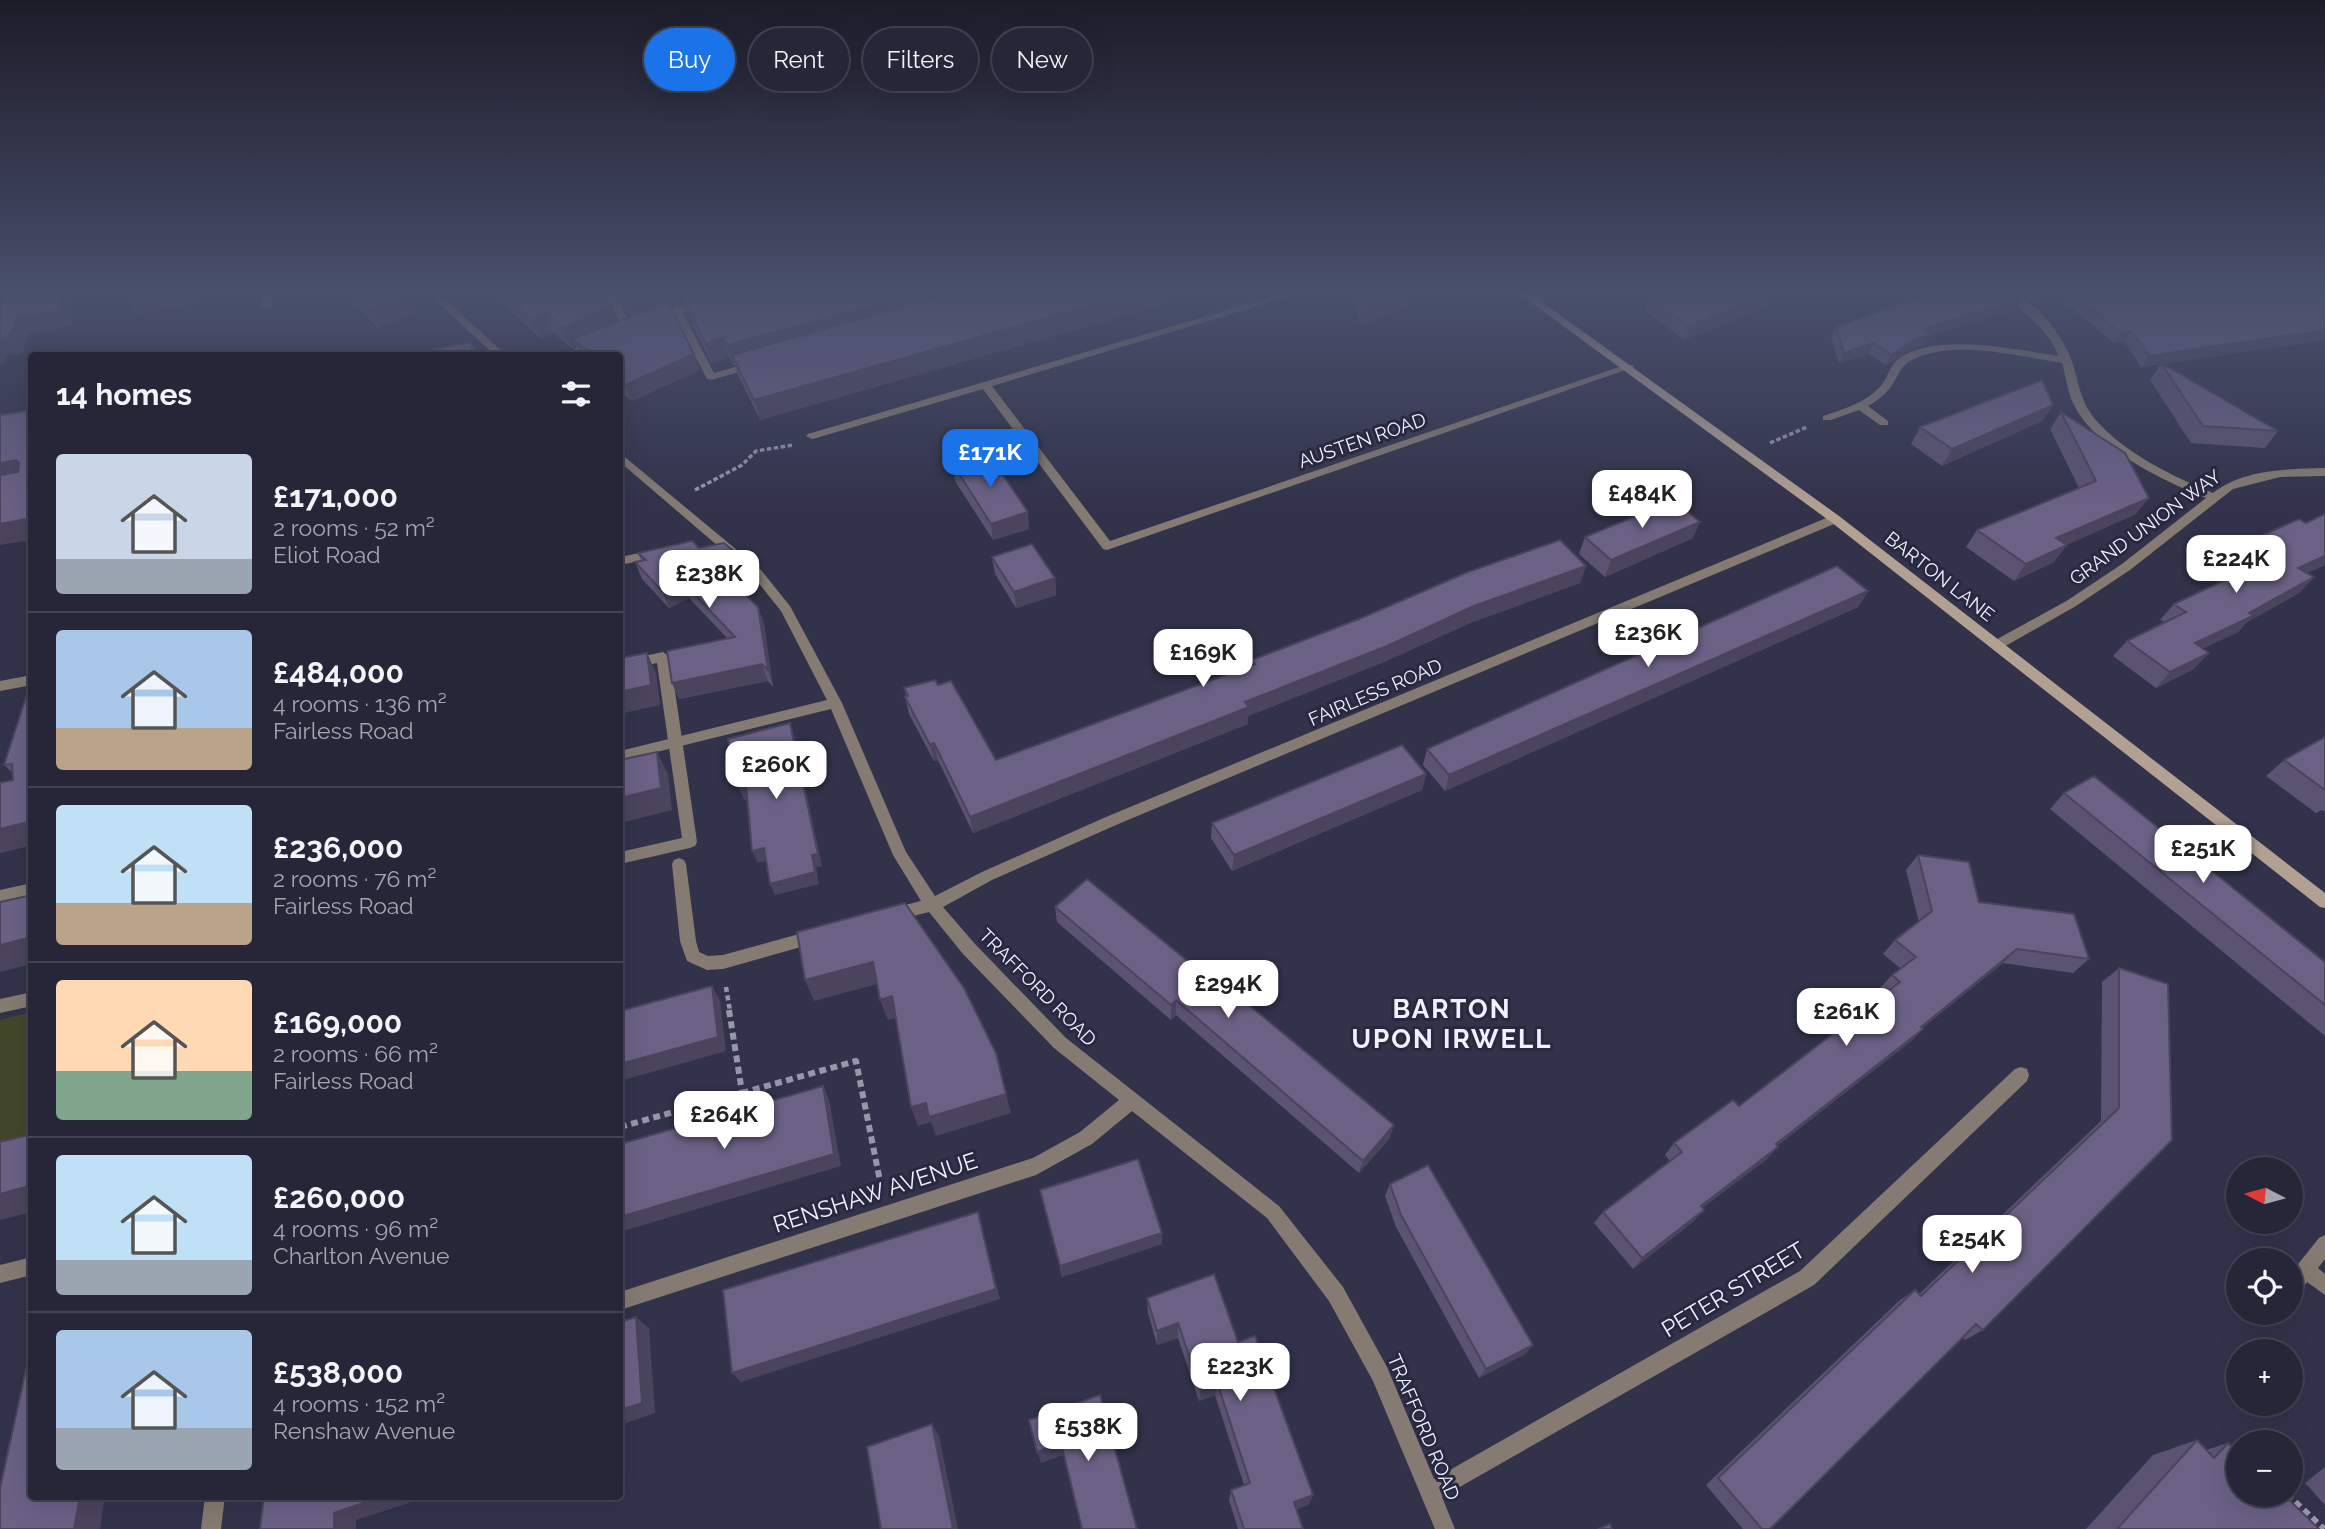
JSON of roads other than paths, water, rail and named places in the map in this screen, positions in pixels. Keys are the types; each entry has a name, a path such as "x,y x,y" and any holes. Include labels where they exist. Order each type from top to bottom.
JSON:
{"main road":[{"name":"BARTON LANE","path":"1624,363 1835,519 2325,902"}],"street":[{"path":"703,363 710,377 761,363"},
{"path":"812,436 1059,363"},
{"path":"1827,418 1861,406 1889,384 1901,363"},
{"path":"2067,363 2074,395 2096,426 2135,454 2213,497"},
{"name":"AUSTEN ROAD","path":"986,385 1107,546 1629,367"},
{"path":"1861,406 1884,423"},
{"name":"TRAFFORD ROAD","path":"623,460 757,573 786,609 835,703 900,855 932,905 1016,1000 1060,1044 1273,1212 1336,1294 1380,1374 1445,1529"},
{"name":"GRAND UNION WAY","path":"1997,645 2072,603 2126,567 2229,486 2254,478 2325,472"},
{"name":"FAIRLESS ROAD","path":"870,921 932,905 987,876 1111,821 1835,519"},
{"path":"696,542 712,534"},
{"path":"623,560 673,549"},
{"path":"623,665 663,657 674,744 682,772 690,842 623,857"},
{"path":"0,686 28,681"},
{"path":"623,755 835,703"},
{"path":"679,864 688,941 693,956 707,962 723,962 830,932"},
{"path":"0,896 28,890"},
{"path":"0,1006 28,1000"},
{"name":"PETER STREET","path":"1431,1492 1807,1278 2021,1076"},
{"name":"RENSHAW AVENUE","path":"623,1300 1036,1166 1076,1147 1111,1121 1130,1101"},
{"path":"2303,1274 2325,1244"},
{"path":"0,1274 28,1267"},
{"path":"2307,1270 2325,1286"},
{"path":"211,1529 215,1500"}],"district":[{"name":"BARTON UPON IRWELL","path":"1452,1024"}]}
